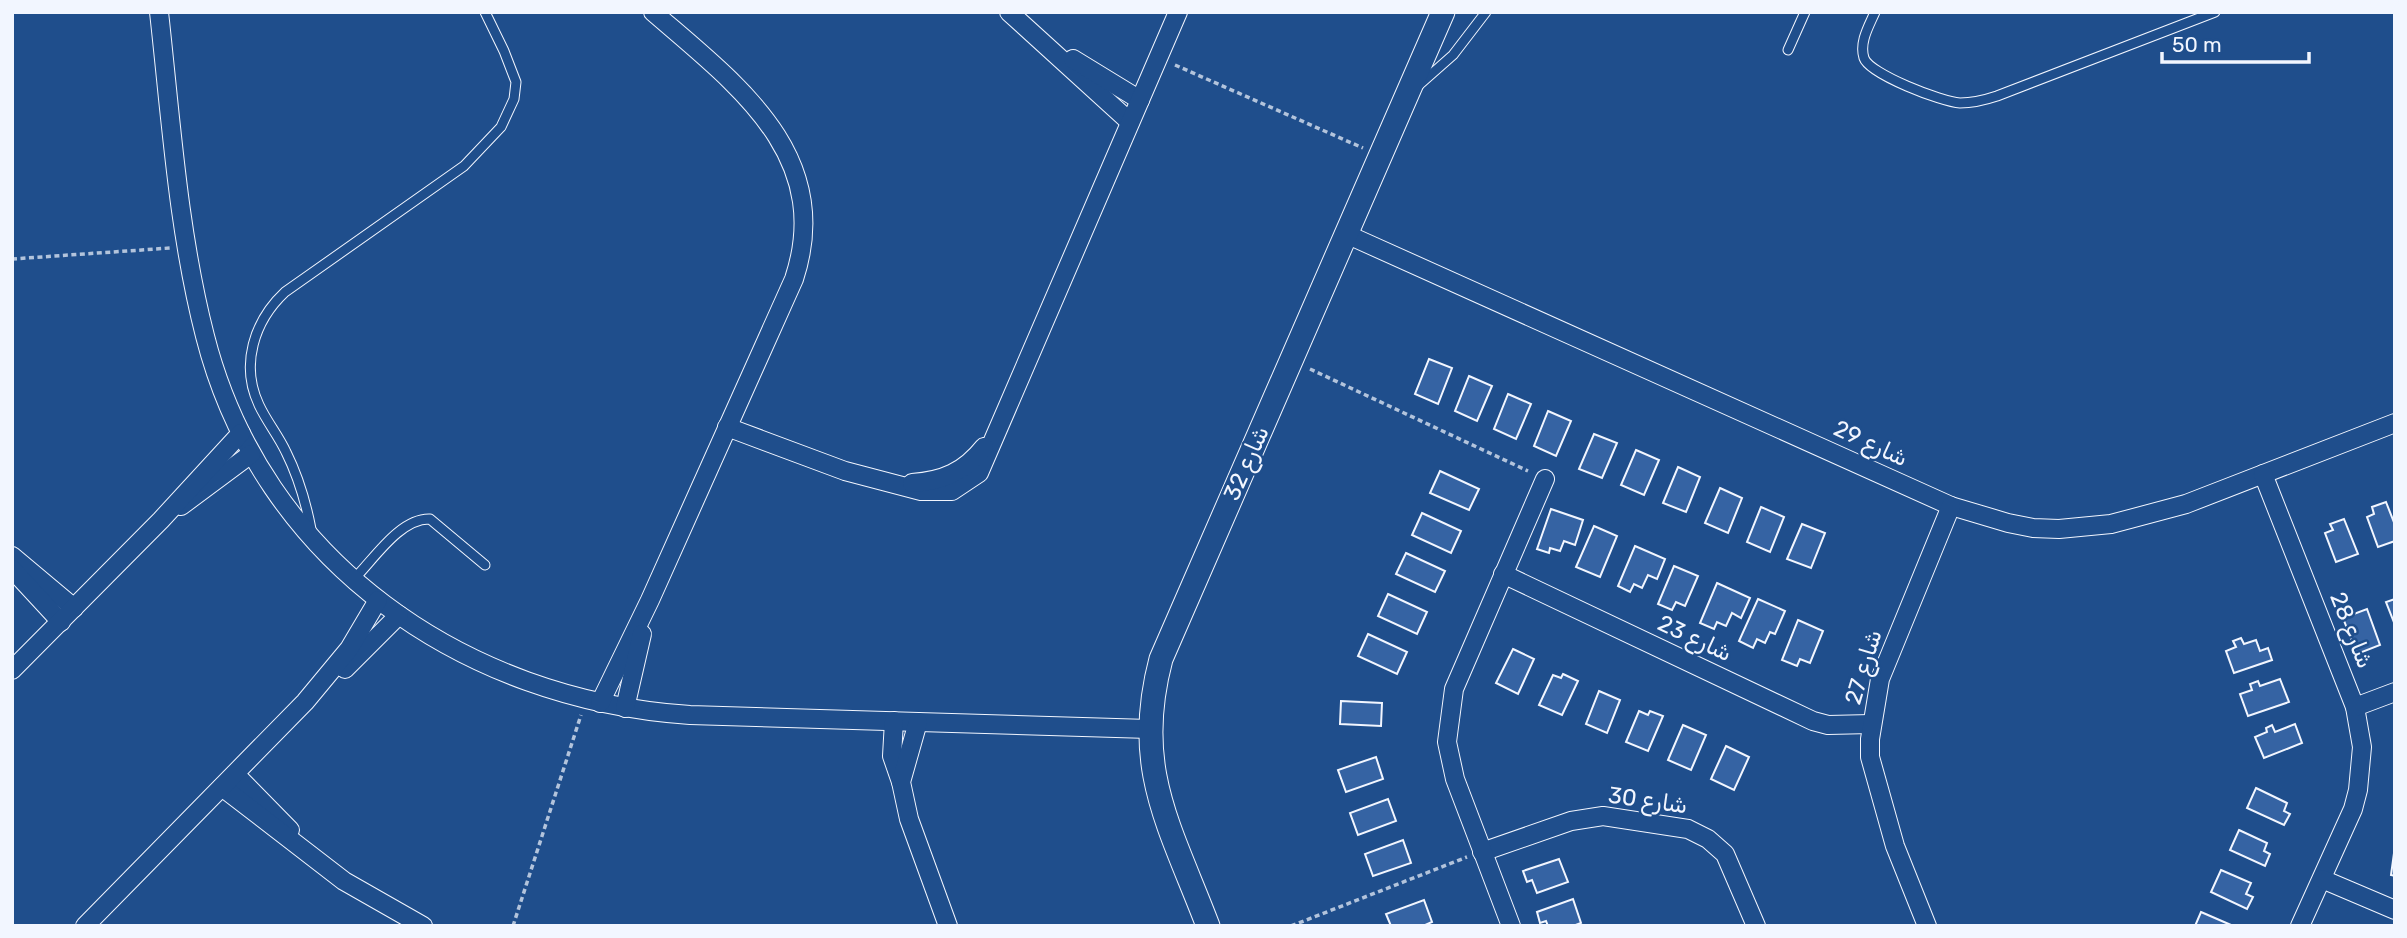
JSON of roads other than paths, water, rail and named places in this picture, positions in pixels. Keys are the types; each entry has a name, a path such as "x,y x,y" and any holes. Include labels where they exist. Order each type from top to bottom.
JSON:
{"street":[{"path":"159,12 186,247 205,338 241,433 273,491 313,541 378,600 439,640 498,670 593,701 625,708 691,715 1149,729"},
{"path":"593,701 650,600 799,262 804,228 801,195 788,156 764,115 739,86 653,12"},
{"path":"1009,12 1130,122"},
{"path":"727,427 845,471 932,493 960,487 979,473 992,436 1178,12"},
{"name":"شارع 32","path":"1208,926 1153,777 1149,729 1153,689 1161,659 1443,12"},
{"path":"1032,32 1101,79 1140,100"},
{"name":"شارع 29","path":"1346,234 1951,506 2034,528 2085,527 2162,512 2395,423"},
{"path":"12,670 161,520 241,433"},
{"path":"161,520 251,454"},
{"name":"شارع 28","path":"2263,474 2356,707 2362,747 2358,790 2300,926"},
{"path":"1511,926 1450,761 1448,722 1459,673 1545,479"},
{"name":"شارع 27","path":"1927,926 1895,846 1870,757 1871,724 1887,659 1951,506"},
{"path":"12,556 74,608"},
{"path":"12,569 61,622"},
{"name":"شارع 23","path":"1503,574 1813,721 1837,725 1871,724"},
{"path":"85,926 305,702 349,649 378,600"},
{"path":"625,708 650,600"},
{"path":"305,702 336,678 399,615"},
{"path":"2356,707 2395,692"},
{"path":"894,721 892,756 909,819 948,926"},
{"path":"900,781 918,722"},
{"path":"235,774 315,860"},
{"path":"222,787 367,897 424,926"},
{"name":"شارع 30","path":"1482,852 1571,821 1602,816 1688,829 1708,839 1725,854 1756,926"},
{"path":"2322,879 2395,911"}],"lane":[{"path":"313,541 296,475 253,388 251,364 254,340 266,313 285,292 464,166 501,127 514,99 516,82 505,51 485,12"},
{"path":"1408,92 1453,55 1486,12"},
{"path":"1788,50 1805,12"},
{"path":"1875,12 1863,45 1863,57 1871,68 1945,101 1959,103 1997,96 2215,12"},
{"path":"353,580 406,526 422,519 430,519 485,565"}]}
